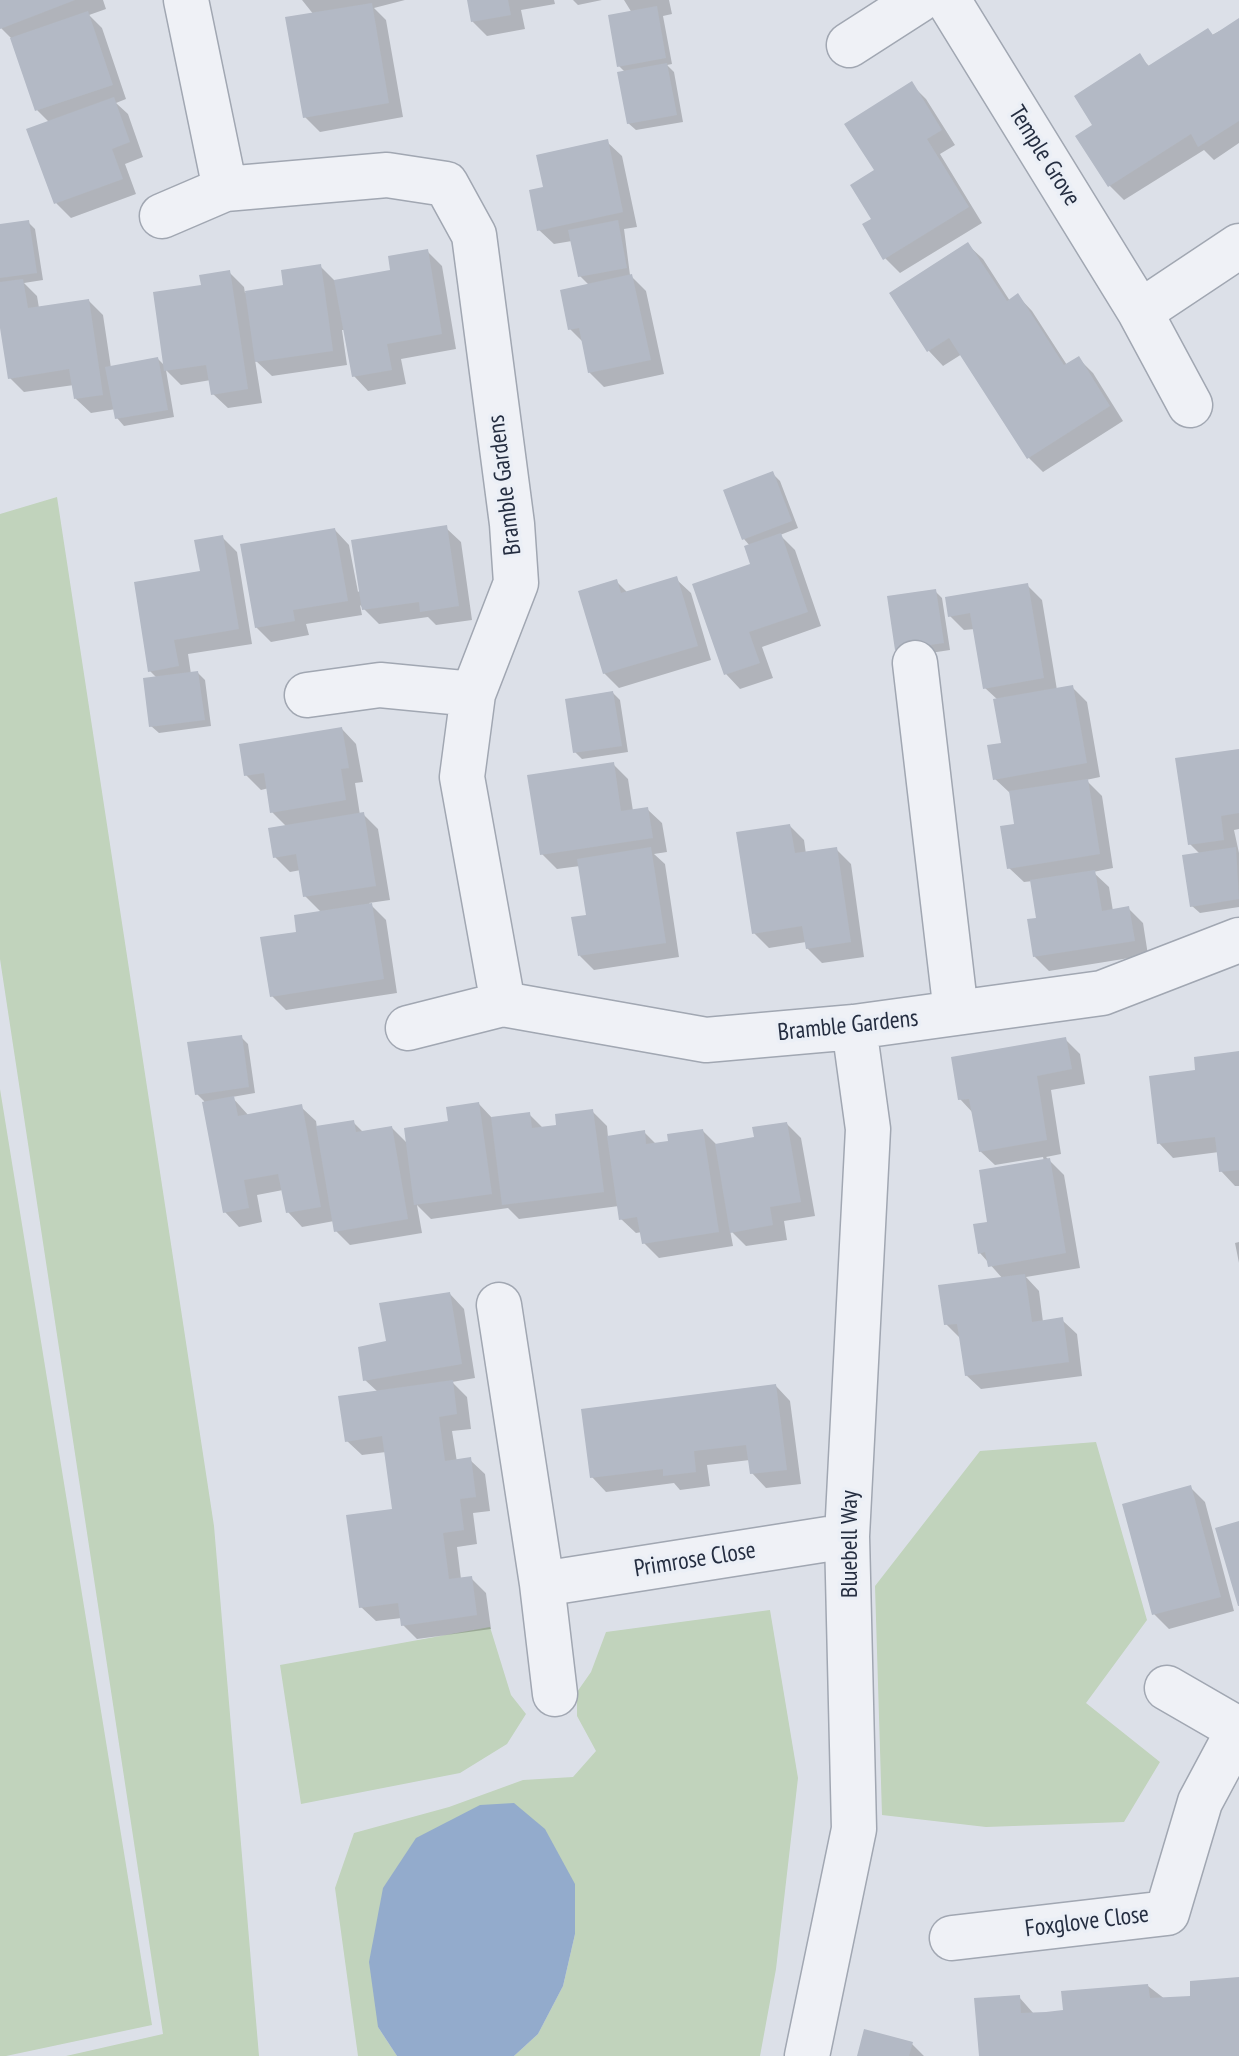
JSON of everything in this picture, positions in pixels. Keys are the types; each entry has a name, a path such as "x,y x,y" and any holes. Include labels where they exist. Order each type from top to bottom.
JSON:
{"street":[{"path":"186,0 225,189"},
{"path":"849,45 919,0"},
{"name":"Temple Grove","path":"948,0 1140,312 1190,405"},
{"name":"Bramble Gardens","path":"162,216 225,189 387,175 446,184 474,235 512,524 516,583 473,694 462,777 503,1004"},
{"path":"1140,312 1239,246"},
{"path":"915,663 956,1013"},
{"path":"307,695 380,685 473,694"},
{"name":"Bramble Gardens","path":"408,1028 503,1004 706,1040 854,1027 1102,993 1239,940"},
{"name":"Bluebell Way","path":"807,2056 854,1829 847,1536 868,1129 854,1027"},
{"path":"499,1305 542,1584 555,1694"},
{"name":"Primrose Close","path":"542,1584 847,1536"},
{"path":"1167,1688 1238,1729"},
{"name":"Foxglove Close","path":"952,1938 1167,1913 1200,1802 1238,1729"}],"green space":[{"path":"57,497 214,1526 259,2056 66,2056 163,2034 0,959 0,514"},
{"path":"0,1089 152,2025 6,2056 0,2056"},
{"path":"1096,1442 1147,1620 1086,1703 1160,1762 1124,1822 986,1827 882,1815 875,1586 980,1451"},
{"path":"770,1610 798,1778 776,1969 760,2056 514,2056 538,2034 563,1986 575,1934 575,1884 378,2027 397,2056 358,2056 335,1888 354,1833 449,1807 523,1780 573,1777 596,1751 577,1716 577,1692 591,1672 606,1632"},
{"path":"490,1627 511,1695 526,1714 507,1744 460,1773 301,1804 280,1665"}],"water":[{"path":"514,1803 545,1829 575,1884 575,1934 563,1986 538,2034 514,2056 397,2056 378,2027 369,1962 383,1888 416,1838 480,1805"}],"building":[{"path":"0,0 75,0 0,29"},
{"path":"467,0 508,0 511,15 471,22"},
{"path":"372,3 389,103 303,118 285,17"},
{"path":"657,6 666,58 617,67 608,15"},
{"path":"88,11 113,85 35,111 10,38"},
{"path":"1239,18 1239,121 1198,147 1191,134 1108,187 1075,136 1092,125 1074,96 1140,53 1148,66 1208,28 1213,35"},
{"path":"667,63 677,115 627,124 617,72"},
{"path":"912,81 942,130 927,139 969,207 883,260 862,224 871,219 850,185 874,170 844,124"},
{"path":"114,97 130,142 112,149 123,179 54,204 26,129"},
{"path":"608,139 623,212 537,231 529,190 543,187 536,155"},
{"path":"29,220 37,273 0,278 0,224"},
{"path":"618,220 627,268 578,277 568,230"},
{"path":"968,242 1007,301 1018,293 1064,365 1079,356 1110,406 1027,459 949,338 927,352 889,293"},
{"path":"428,249 442,334 387,344 392,370 352,377 334,280 390,270 388,256"},
{"path":"321,264 333,351 255,362 245,291 283,285 281,270"},
{"path":"230,270 248,389 211,395 206,365 164,371 153,292 201,285 199,275"},
{"path":"632,274 651,360 588,373 579,328 568,330 560,290"},
{"path":"23,279 28,308 89,299 103,395 74,399 69,369 8,379 0,328 0,282"},
{"path":"158,357 168,410 115,419 105,367"},
{"path":"773,471 792,521 742,540 723,490"},
{"path":"447,525 459,606 420,612 419,602 362,610 351,540"},
{"path":"335,528 348,601 293,610 295,621 255,628 240,544"},
{"path":"781,533 808,612 749,632 760,663 724,675 692,584 750,564 744,546"},
{"path":"223,535 239,629 174,640 179,666 148,672 134,582 200,571 194,540"},
{"path":"677,576 698,646 603,674 578,591 617,579 621,593"},
{"path":"1028,583 1044,678 983,689 970,613 948,617 945,597"},
{"path":"936,589 944,643 895,650 887,596"},
{"path":"198,671 205,720 149,727 143,678"},
{"path":"1073,685 1087,763 993,780 987,745 1001,743 993,699"},
{"path":"613,691 622,746 573,753 565,699"},
{"path":"342,727 349,768 341,769 346,800 270,813 264,773 244,776 239,744"},
{"path":"1239,749 1239,813 1221,816 1224,840 1188,845 1175,758"},
{"path":"614,762 621,811 648,807 653,838 540,855 527,775"},
{"path":"1088,779 1100,854 1007,869 1000,826 1014,824 1009,791"},
{"path":"364,812 376,886 303,897 296,854 273,858 268,828"},
{"path":"790,824 795,853 837,847 851,942 806,949 802,926 752,934 736,832"},
{"path":"651,847 666,943 578,956 571,917 586,915 577,859"},
{"path":"1236,847 1239,899 1190,907 1182,855"},
{"path":"1095,870 1102,911 1129,906 1135,941 1033,957 1027,919 1036,918 1030,880"},
{"path":"372,903 384,979 270,997 260,937 296,932 294,915"},
{"path":"242,1035 249,1087 195,1095 187,1042"},
{"path":"1066,1037 1072,1069 1037,1076 1047,1140 979,1152 969,1099 958,1100 951,1057"},
{"path":"1239,1051 1239,1170 1219,1172 1215,1137 1157,1144 1149,1076 1195,1070 1194,1057"},
{"path":"234,1096 238,1116 302,1104 321,1207 286,1213 278,1174 244,1180 249,1208 223,1213 202,1102"},
{"path":"479,1102 492,1194 414,1205 404,1128 448,1121 446,1107"},
{"path":"593,1109 604,1192 502,1205 491,1117 530,1112 532,1128 556,1125 555,1114"},
{"path":"354,1120 356,1132 392,1126 408,1219 334,1232 316,1126"},
{"path":"787,1122 801,1202 770,1207 773,1225 730,1233 715,1144 754,1137 752,1127"},
{"path":"703,1129 719,1232 642,1244 637,1217 619,1220 607,1136 645,1130 646,1144 668,1141 667,1134"},
{"path":"1050,1158 1066,1253 988,1267 985,1252 978,1254 973,1224 987,1222 979,1170"},
{"path":"1025,1274 1032,1322 1063,1317 1069,1362 965,1376 957,1324 944,1325 938,1285"},
{"path":"450,1292 462,1364 363,1381 358,1347 386,1341 379,1303"},
{"path":"453,1380 457,1414 439,1417 445,1461 471,1457 476,1497 460,1499 464,1530 443,1533 449,1579 472,1576 477,1615 401,1626 398,1603 359,1608 346,1515 392,1509 382,1436 345,1442 338,1396"},
{"path":"776,1384 787,1470 750,1474 746,1445 694,1451 696,1472 663,1476 663,1469 590,1478 581,1409"},
{"path":"1191,1485 1221,1597 1152,1615 1122,1504"},
{"path":"1239,1521 1239,1606 1238,1606 1215,1528"},
{"path":"1239,1977 1239,2056 979,2056 974,1998 1020,1995 1021,2013 1046,2012 1063,2010 1061,1991 1148,1984 1150,1998 1190,1996 1190,1981"},
{"path":"864,2029 913,2042 909,2056 857,2056"}]}
